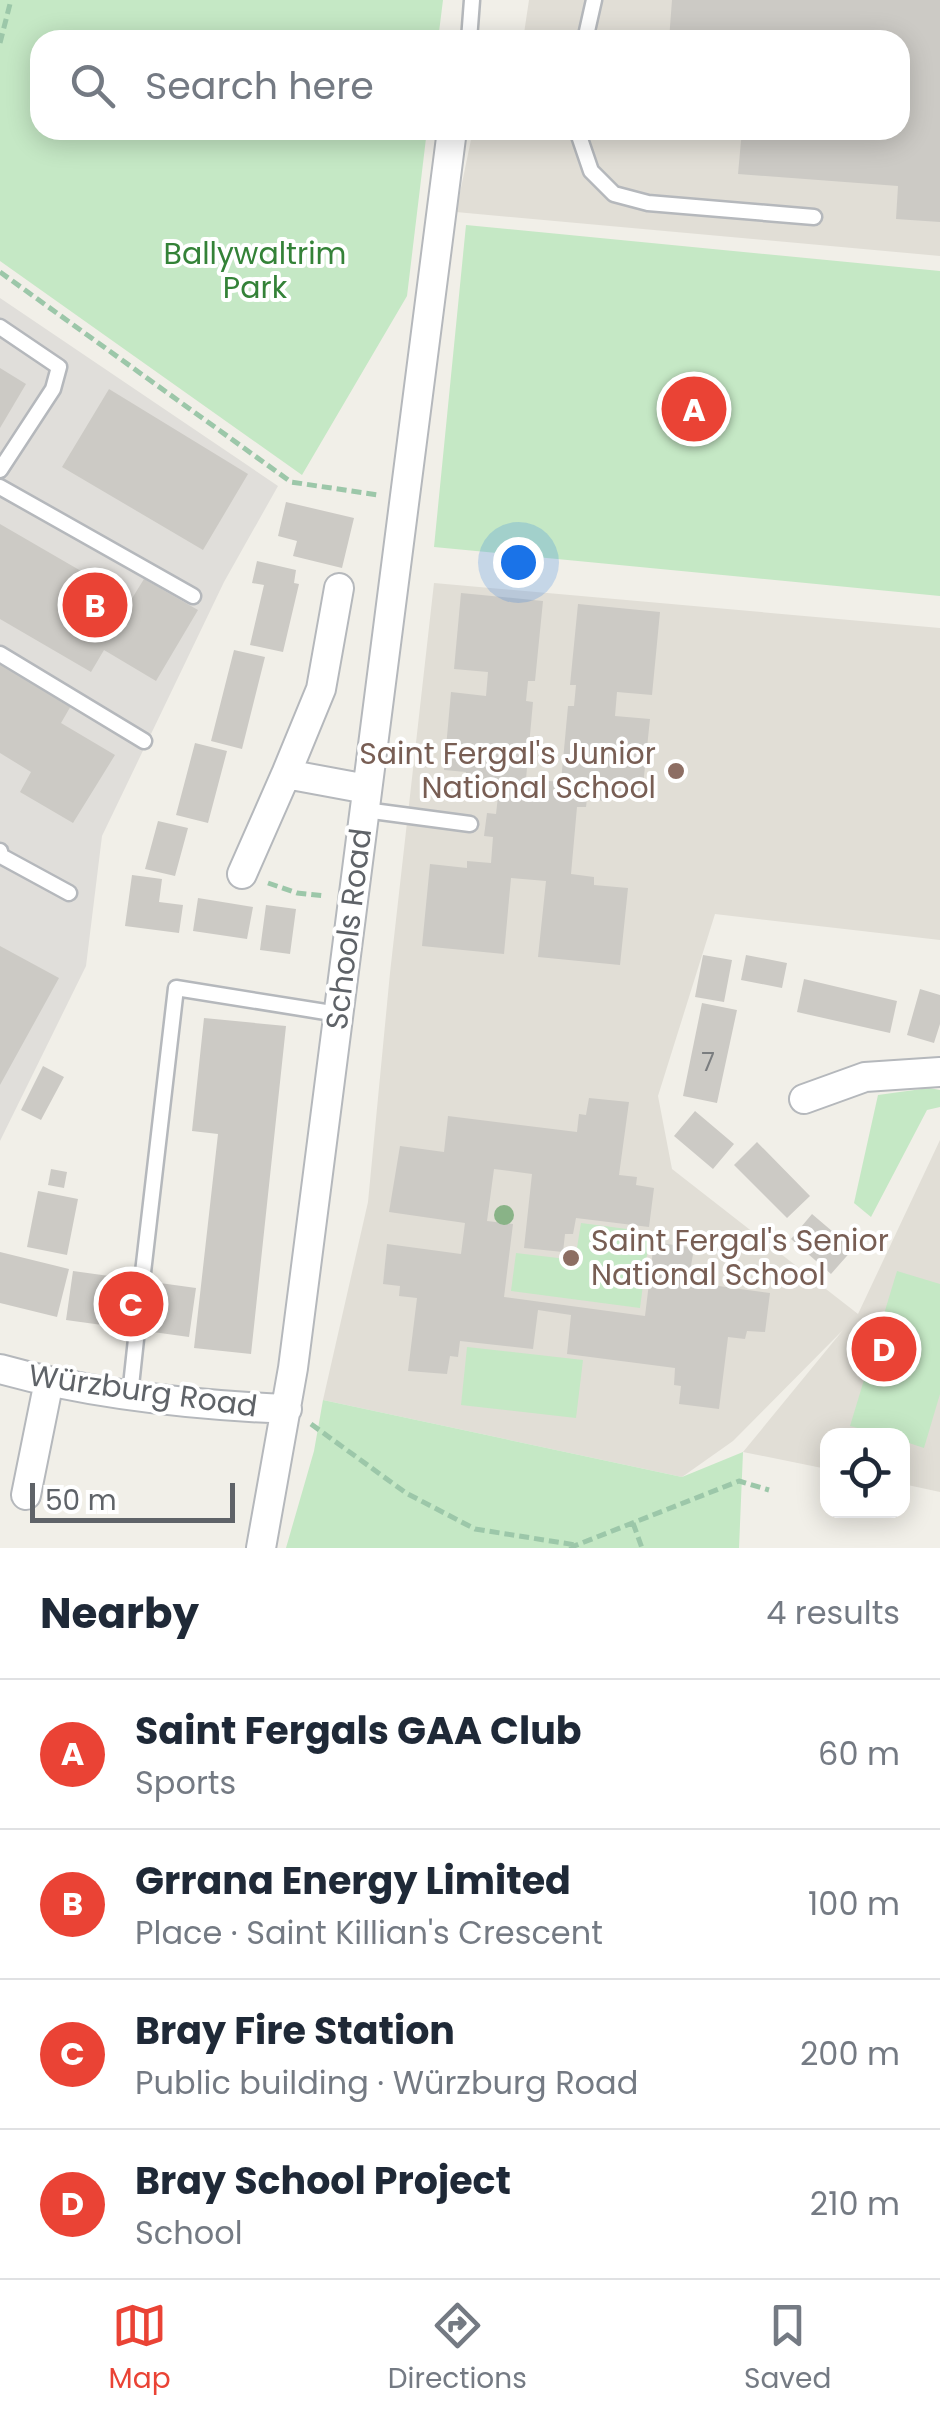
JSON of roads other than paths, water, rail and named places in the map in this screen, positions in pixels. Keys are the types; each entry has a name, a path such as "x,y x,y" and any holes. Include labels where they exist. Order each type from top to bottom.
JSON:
{"street":[{"name":"Schools Road","path":"261,1548 287,1409 451,140"},
{"path":"242,874 321,689 340,588"},
{"path":"286,774 366,800"},
{"path":"804,1099 865,1077 940,1072"},
{"name":"Würzburg Road","path":"0,1369 130,1395 287,1409"},
{"path":"26,1495 49,1381"}],"lane":[{"path":"470,30 472,0"},
{"path":"587,30 594,0"},
{"path":"581,140 592,171 614,194 648,203 814,217"},
{"path":"0,327 59,367 53,389 0,470"},
{"path":"0,487 193,596"},
{"path":"0,654 144,741"},
{"path":"366,800 470,824"},
{"path":"0,851 2,856 69,893"},
{"path":"142,1281 176,988 338,1014"},
{"path":"130,1395 137,1330"}],"place":[{"name":"Saint Fergals GAA Club","path":"694,409"},
{"name":"Grrana Energy Limited","path":"95,605"},
{"name":"Saint Fergal's Junior National School","path":"676,771"},
{"name":"Saint Fergal's Senior National School","path":"571,1258"},
{"name":"Bray Fire Station","path":"131,1304"},
{"name":"Bray School Project","path":"884,1349"}],"park label":[{"name":"Ballywaltrim Park","path":"255,271"}]}
